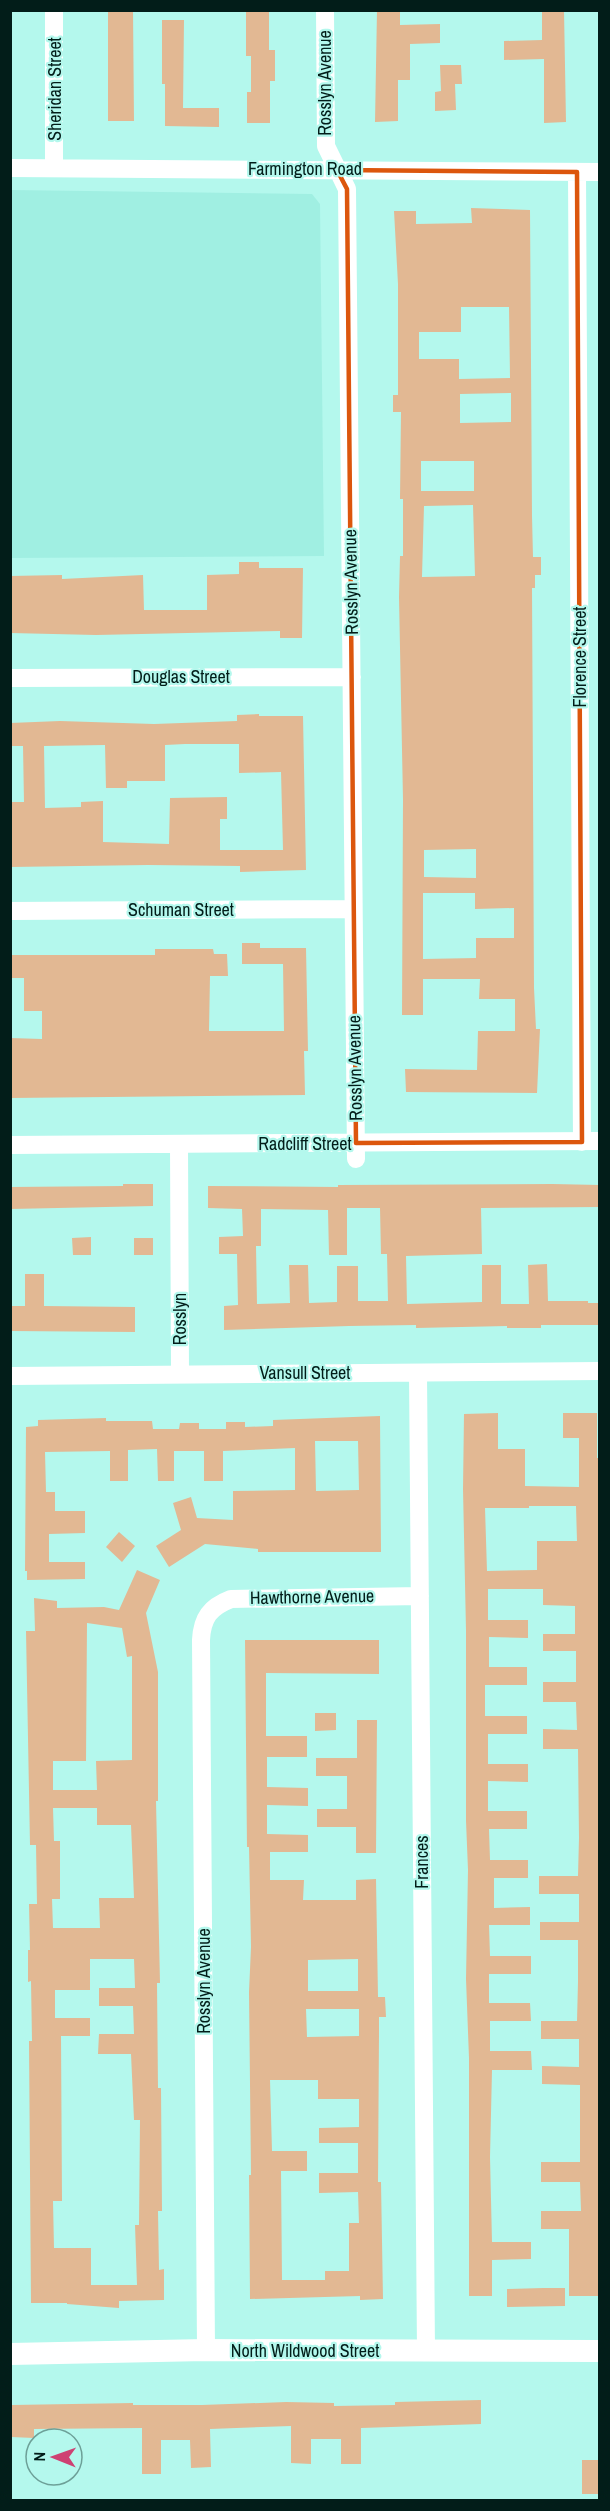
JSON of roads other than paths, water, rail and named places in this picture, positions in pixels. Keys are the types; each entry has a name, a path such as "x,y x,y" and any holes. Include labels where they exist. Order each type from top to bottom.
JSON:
{"street":[{"name":"Sheridan Street","path":"54,10 54,168"},
{"name":"Rosslyn Avenue","path":"325,10 326,146 347,189 356,1151"},
{"name":"Farmington Road","path":"10,168 600,172"},
{"name":"Florence Street","path":"577,172 591,1142"},
{"name":"Douglas Street","path":"10,678 352,677"},
{"name":"Schuman Street","path":"10,911 352,909"},
{"name":"Radcliff Street","path":"10,1145 179,1144 356,1151 591,1142"},
{"name":"Rosslyn","path":"179,1144 180,1374"},
{"name":"Vansull Street","path":"10,1376 600,1371"},
{"name":"Frances","path":"418,1373 426,2352"},
{"name":"Hawthorne Avenue","path":"207,1613 231,1599 420,1596"},
{"name":"Rosslyn Avenue","path":"207,1613 202,1627 201,1640 207,2350"},
{"name":"North Wildwood Street","path":"10,2354 207,2350 600,2351"}]}
